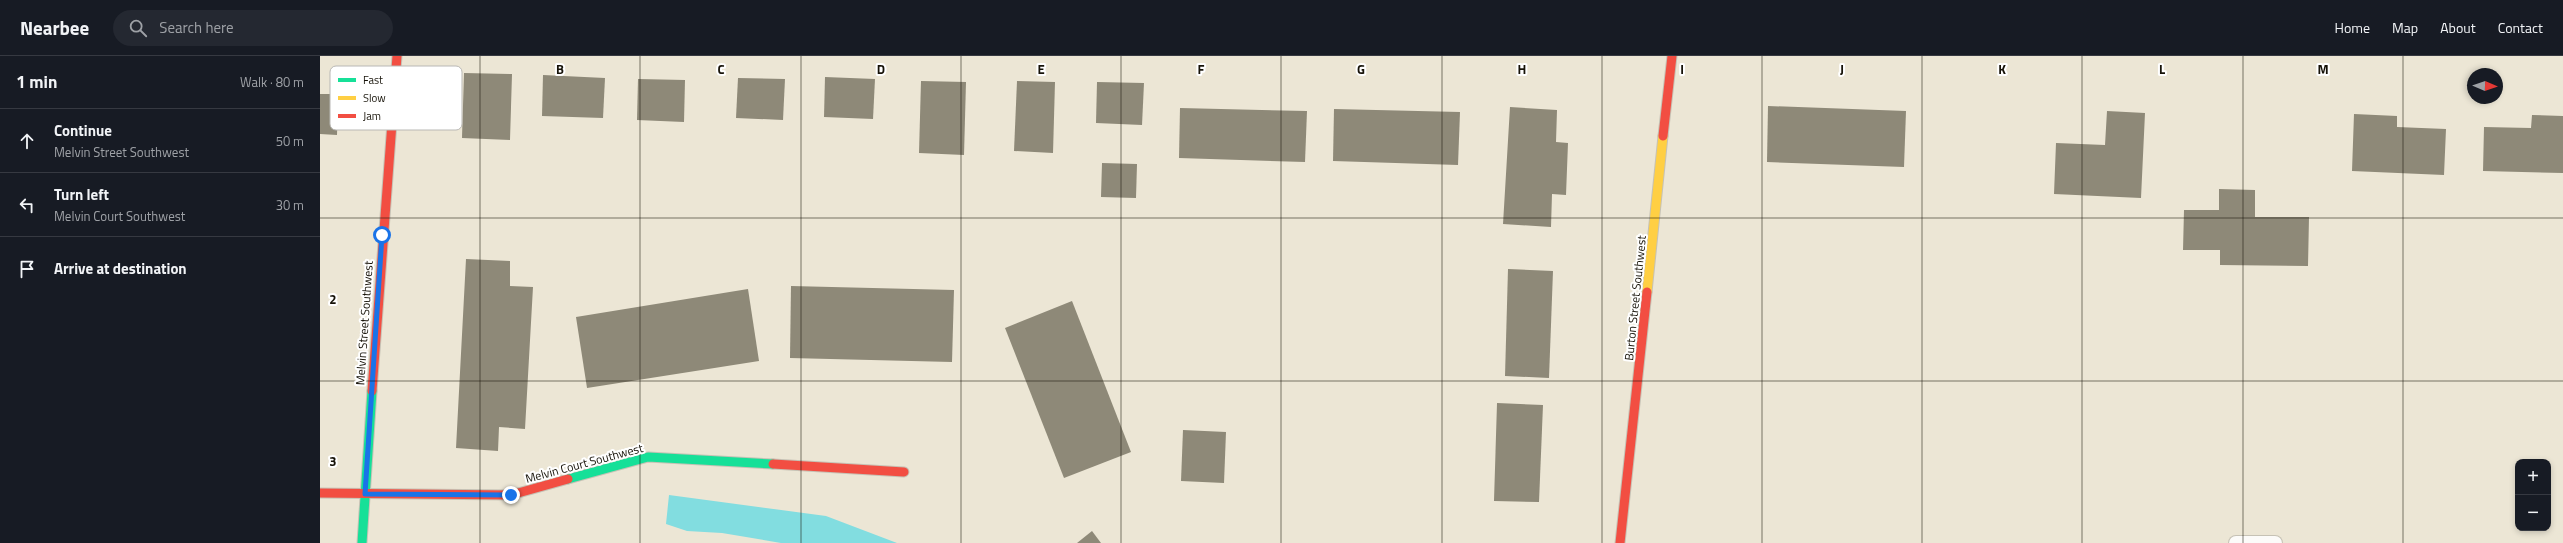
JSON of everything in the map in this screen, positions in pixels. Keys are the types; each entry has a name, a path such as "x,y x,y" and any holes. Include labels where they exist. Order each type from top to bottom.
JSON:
{"street":[{"name":"Melvin Street Southwest","path":"396,66 397,56"},
{"name":"Burton Street Southwest","path":"1620,543 1672,56"},
{"name":"Melvin Street Southwest","path":"362,543 382,235 391,130"},
{"name":"Melvin Court Southwest","path":"320,493 511,495 648,457 904,472"}],"lane":[{"path":"2236,543 2275,543"}],"water":[{"path":"669,495 826,516 897,543 781,543 722,533 687,531 666,524"}],"building":[{"path":"464,73 512,74 510,140 462,138"},
{"path":"543,75 605,78 603,118 542,116"},
{"path":"825,77 875,79 873,119 824,117"},
{"path":"738,78 785,79 783,120 736,118"},
{"path":"638,79 685,80 684,122 637,120"},
{"path":"921,81 966,82 964,155 919,153"},
{"path":"1017,81 1055,82 1053,153 1014,151"},
{"path":"1097,82 1144,83 1142,125 1096,123"},
{"path":"320,94 330,94 330,130 337,130 337,135 320,134"},
{"path":"1768,106 1906,111 1904,167 1767,162"},
{"path":"1510,107 1557,110 1556,142 1568,143 1566,195 1552,194 1551,227 1503,224"},
{"path":"1180,108 1307,111 1305,162 1179,158"},
{"path":"1334,109 1460,112 1458,165 1333,161"},
{"path":"2107,111 2145,113 2141,198 2054,194 2056,143 2105,145"},
{"path":"2354,114 2397,116 2397,127 2446,129 2444,175 2352,171"},
{"path":"2532,115 2563,116 2563,173 2483,171 2484,127 2531,128"},
{"path":"1102,163 1137,164 1136,198 1101,197"},
{"path":"2219,189 2255,190 2255,217 2309,217 2308,266 2220,265 2220,250 2183,250 2184,210 2219,210"},
{"path":"466,259 510,261 510,286 533,287 525,429 499,427 498,451 456,448"},
{"path":"1508,269 1553,271 1549,378 1505,376"},
{"path":"791,286 954,290 952,362 790,358"},
{"path":"748,289 759,361 587,388 576,317"},
{"path":"1072,301 1131,452 1064,478 1005,328"},
{"path":"1497,403 1543,405 1539,502 1494,501"},
{"path":"1183,430 1226,432 1224,483 1181,481"},
{"path":"1092,531 1101,543 1077,543"}],"traffic: fast":[{"path":"362,543 372,391"},
{"path":"568,479 648,457 773,464"}],"traffic: slow":[{"path":"1647,292 1663,136"}],"traffic: jam":[{"path":"396,66 397,56"},
{"path":"1663,136 1672,56"},
{"path":"372,391 391,130"},
{"path":"1620,543 1647,292"},
{"path":"773,464 904,472"},
{"path":"320,493 511,495 568,479"}],"route":[{"path":"382,235 365,494 511,495"}]}
